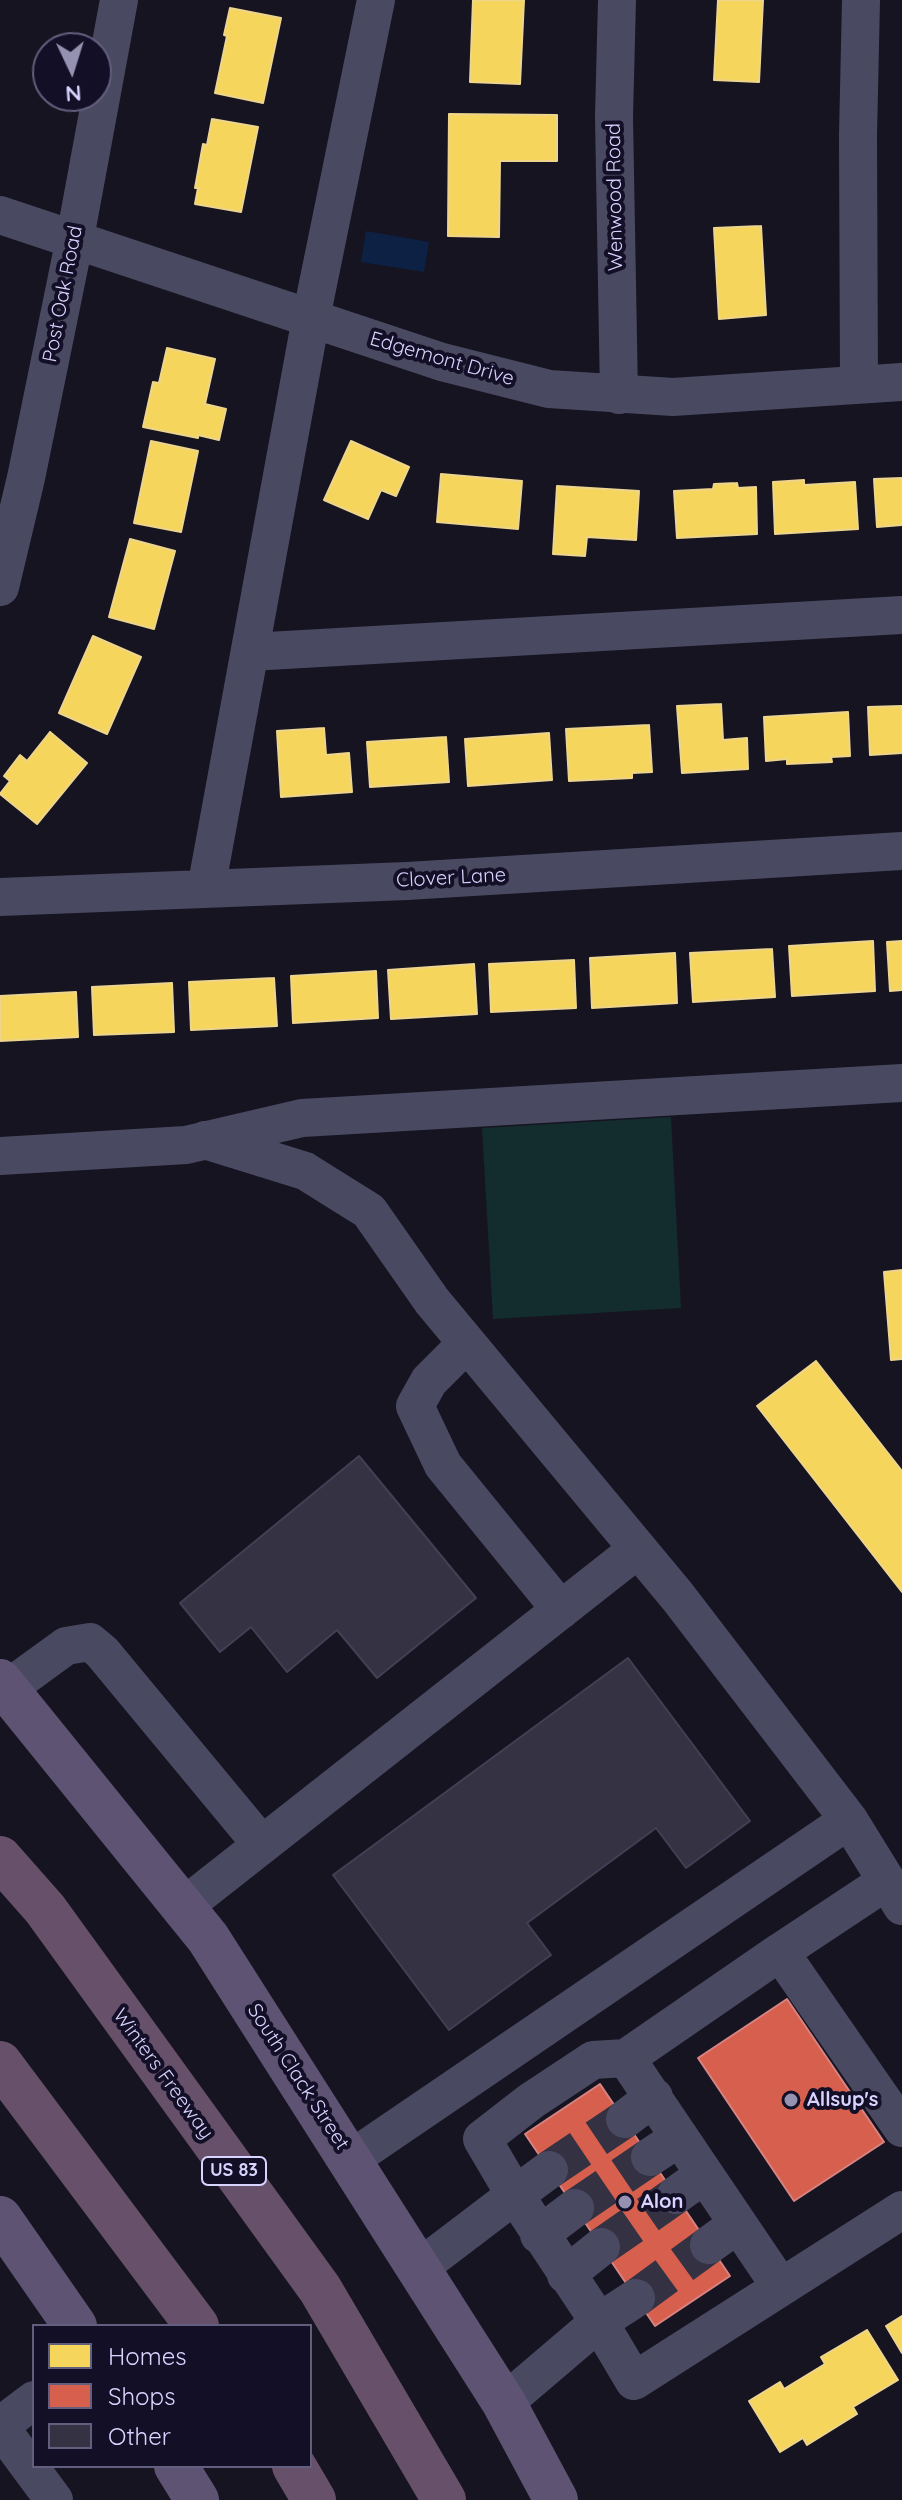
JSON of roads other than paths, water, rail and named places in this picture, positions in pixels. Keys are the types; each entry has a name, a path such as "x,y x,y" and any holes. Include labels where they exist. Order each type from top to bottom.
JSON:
{"highway":[{"name":"Winters Freeway","path":"0,1858 45,1909 320,2289 444,2500"},
{"path":"0,2063 196,2324"},
{"path":"295,2468 314,2500"}],"main road":[{"name":"South Clack Street","path":"3,1685 208,1938 504,2403 556,2500"},
{"path":"0,2218 74,2324"},
{"path":"177,2468 197,2500"}],"street":[{"name":"Post Oak Road","path":"0,587 26,478 75,238 119,0"},
{"path":"206,889 311,318 376,0"},
{"name":"Wenwood Road","path":"617,0 614,117 619,395"},
{"path":"859,384 861,0"},
{"name":"Edgemont Drive","path":"0,215 442,362 549,389 673,397 902,382"},
{"path":"250,652 902,615"},
{"name":"Clover Lane","path":"0,897 407,881 902,851"},
{"path":"0,1156 196,1142 302,1118 902,1083"},
{"path":"196,1142 305,1171 369,1211 432,1301 638,1549 849,1820 895,1894 780,1952 626,2058 593,2060 531,2101 482,2139 539,2235 599,2322 634,2381 902,2210"},
{"path":"467,1343 429,1381 415,1406 443,1465 561,1610"},
{"path":"183,1907 638,1549"},
{"path":"3,1685 66,1646 90,1642 102,1652 262,1845"},
{"path":"351,2159 849,1820"},
{"path":"780,1952 902,2128"},
{"path":"626,2058 639,2108 664,2148 723,2234 780,2286"},
{"path":"496,2062 531,2101"},
{"path":"419,2268 549,2170"},
{"path":"539,2235 575,2208"},
{"path":"566,2275 601,2247"},
{"path":"504,2403 599,2322 636,2298"},
{"path":"32,2402 0,2426 54,2500"}],"water":[{"path":"366,231 429,242 424,272 361,262"}],"tunnel":[{"path":"549,2170 625,2119"},
{"path":"575,2208 650,2157"},
{"path":"601,2247 676,2195"},
{"path":"636,2298 709,2245"}],"place":[{"name":"Allsup's","path":"791,2100"},
{"name":"Alon","path":"625,2202"}]}
